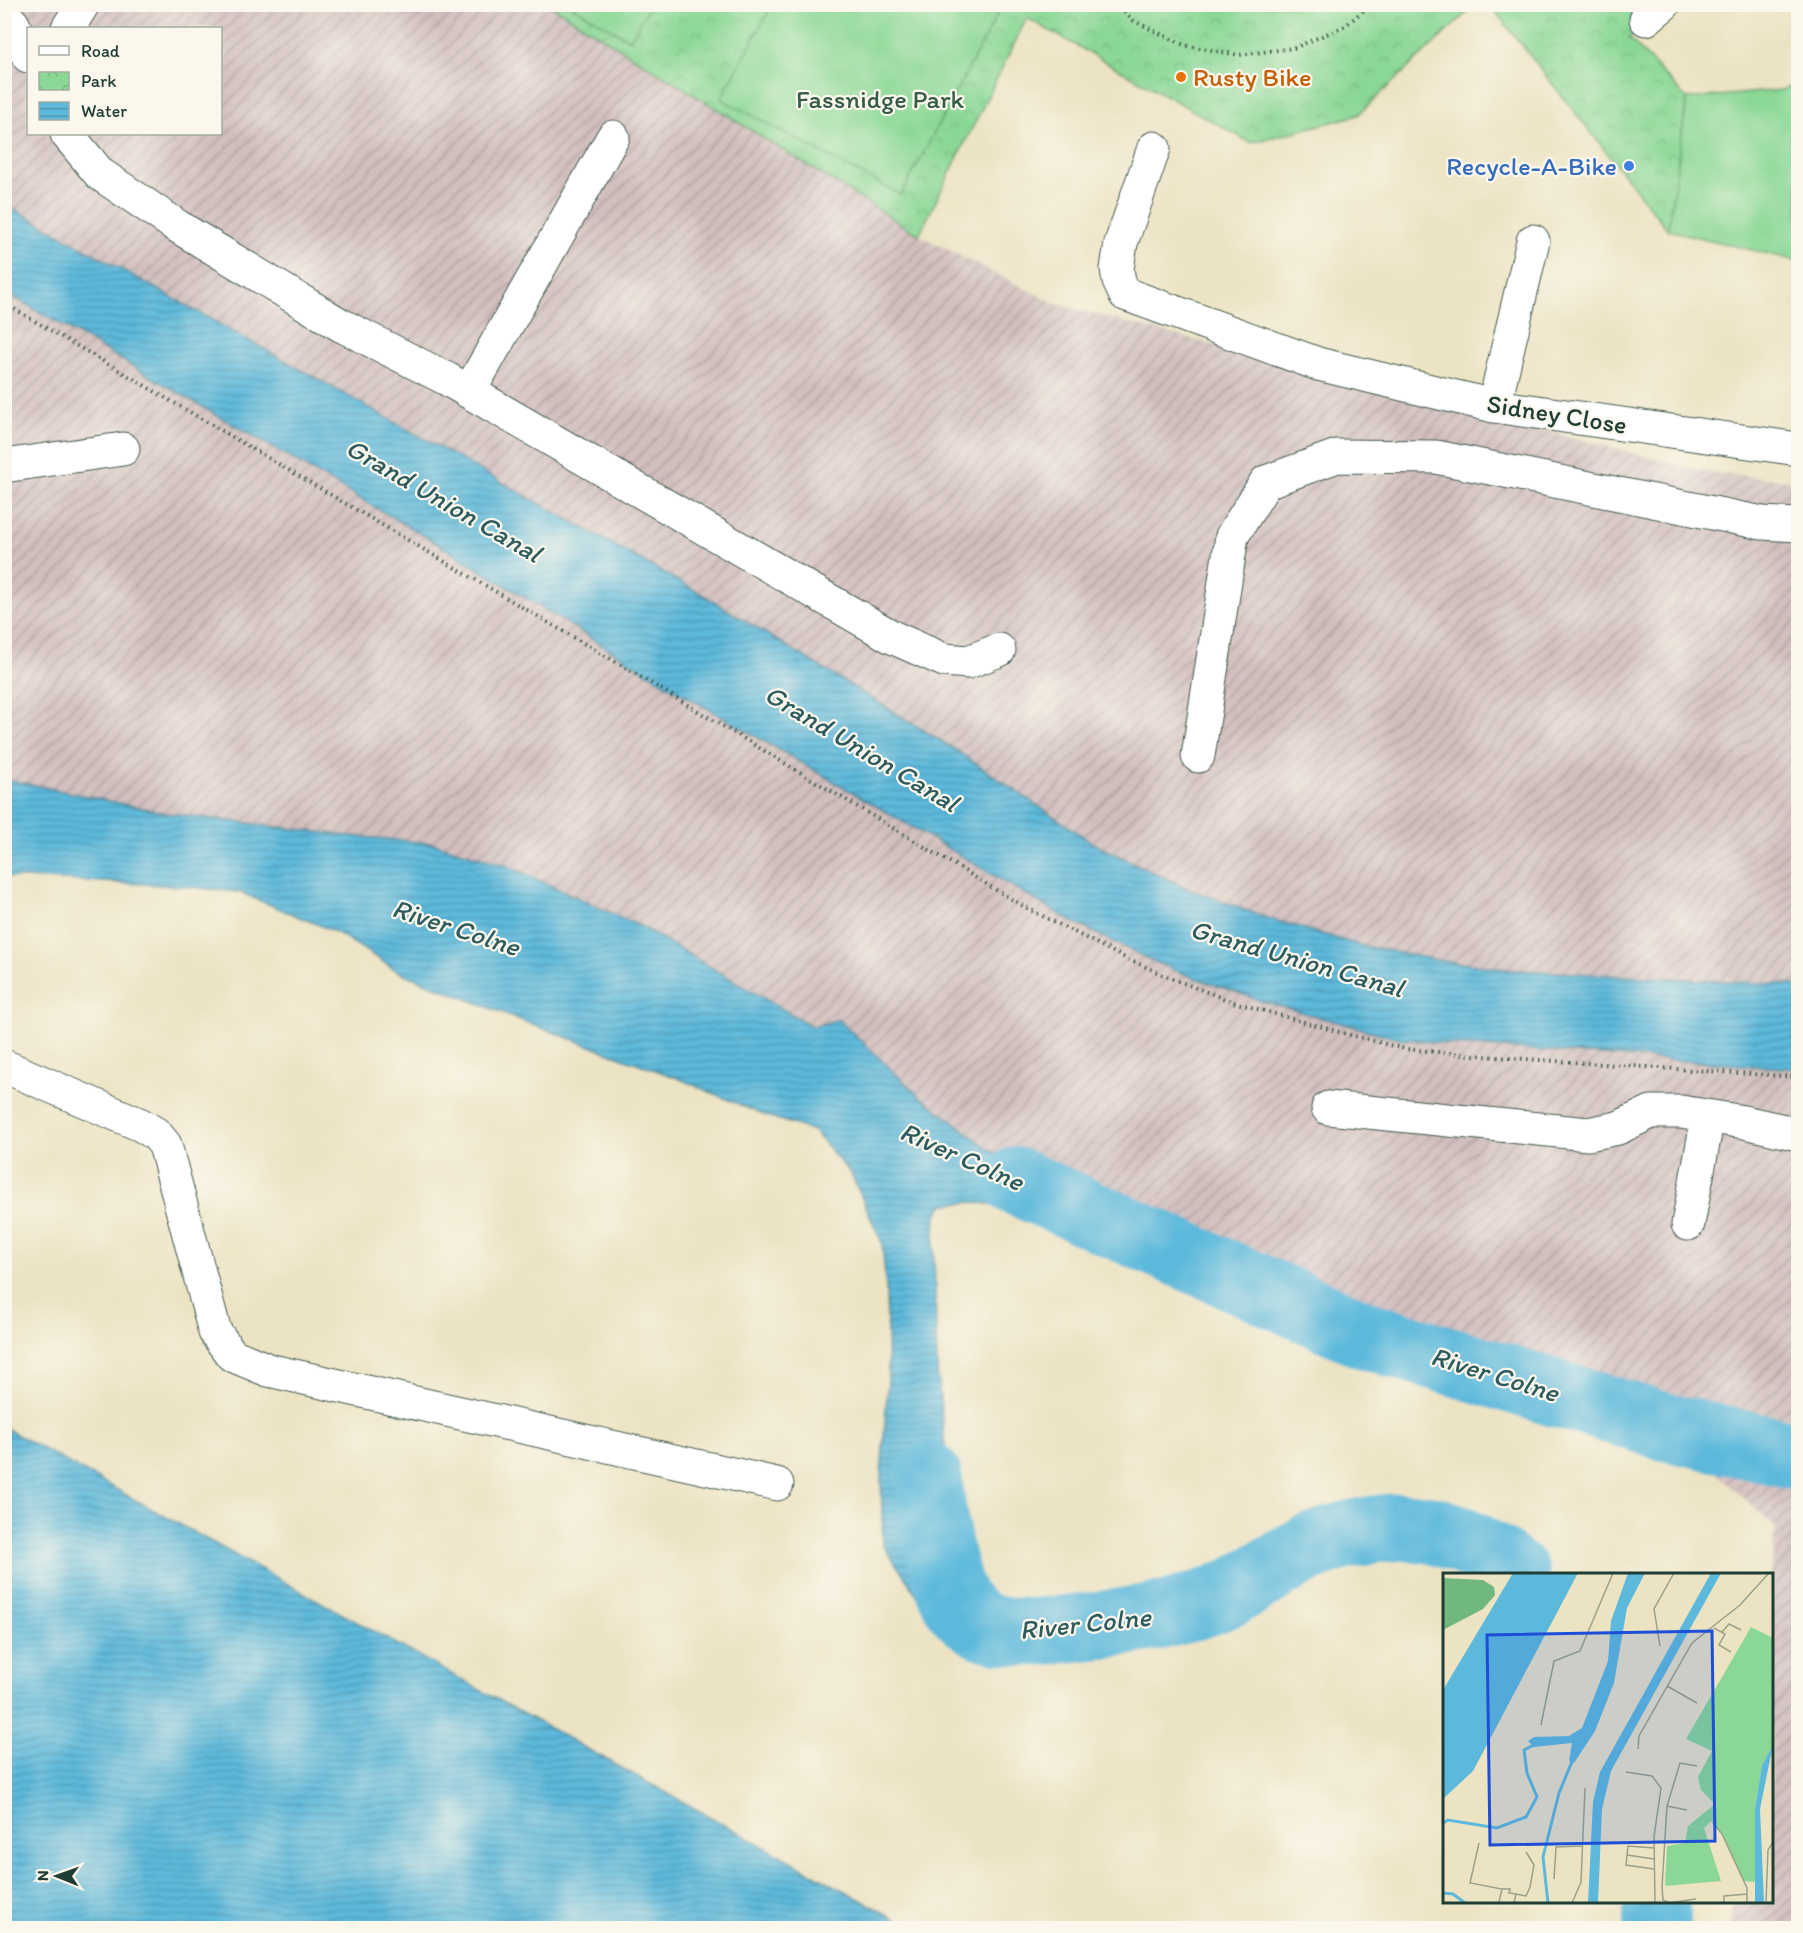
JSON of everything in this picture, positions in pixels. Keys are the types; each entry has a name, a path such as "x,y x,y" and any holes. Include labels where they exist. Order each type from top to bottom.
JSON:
{"street":[{"path":"69,27 83,4"},
{"path":"4,15 13,24 27,54"},
{"path":"68,135 100,174 177,226 339,324 468,392 892,637 944,660 968,662 999,650"},
{"path":"468,392 613,137"},
{"name":"Sidney Close","path":"1154,147 1121,243 1118,269 1119,281 1125,294 1317,364 1494,406 1798,449"},
{"path":"1494,406 1533,241"},
{"path":"4,466 123,449"},
{"path":"1198,756 1232,536 1266,482 1337,456 1436,458 1762,523 1798,525"},
{"path":"4,1066 141,1125 156,1134 165,1146 215,1332 232,1354 268,1370 777,1484"},
{"path":"1328,1108 1588,1134 1618,1128 1651,1112 1681,1112 1744,1122 1798,1134"},
{"path":"1688,1224 1708,1117"}],"path":[{"path":"1115,4 1134,21 1184,45 1239,55 1294,48 1345,26 1371,4"},
{"path":"4,303 620,665 1023,906 1121,956 1173,979 1233,1002 1405,1049 1798,1077"}],"shaded area":[{"path":"4,5 550,5 919,235 1056,304 1706,472 1798,481 1798,1928 1731,1928 1734,1903 1773,1903 1773,1573 1771,1573 1776,1528 1667,1427 1366,1335 1109,1205 1000,1157 918,1095 814,1027 644,928 506,865 432,843 350,836 166,813 5,779"}],"green space":[{"path":"982,4 998,13 901,195 721,99 772,5"},
{"name":"Fassnidge Park","path":"550,5 1475,5 1358,115 1251,143 1027,18 919,235"},
{"path":"570,5 650,5 630,40"},
{"path":"1490,5 1667,5 1629,38 1687,99 1668,230"},
{"path":"1798,84 1798,261 1668,230 1687,99 1781,90"}],"water":[{"name":"Grand Union Canal","path":"5,204 705,596 951,747 1096,845 1184,887 1264,917 1359,945 1437,960 1514,970 1798,985 1798,1069 1446,1044 1392,1037 1265,1002 1148,959 1069,920 674,689 433,541 5,292"},
{"path":"5,779 166,813 350,836 432,843 506,865 644,928 813,1027 838,1019 918,1095 1000,1157 1041,1173 1109,1205 1090,1240 1026,1210 975,1202 944,1204 936,1216 934,1248 937,1371 953,1520 970,1542 917,1595 883,1545 881,1475 888,1381 886,1288 882,1243 851,1174 814,1131 761,1114 680,1079 399,972 338,933 239,892 181,886 5,877"},
{"path":"5,1428 912,1928 5,1928"}],"waterway":[{"name":"River Colne","path":"1015,1181 1366,1335 1666,1427 1798,1456"},
{"name":"River Colne","path":"928,1476 943,1565 954,1598 960,1608 971,1618 994,1629 1016,1632 1050,1631 1122,1622 1179,1611 1234,1591 1296,1555 1320,1544 1347,1535 1388,1528 1433,1530 1463,1540 1515,1573"},
{"name":"River Colne","path":"1657,1903 1657,1928"}],"place":[{"name":"Rusty Bike","path":"1181,77"},
{"name":"Recycle-A-Bike","path":"1629,166"}]}
